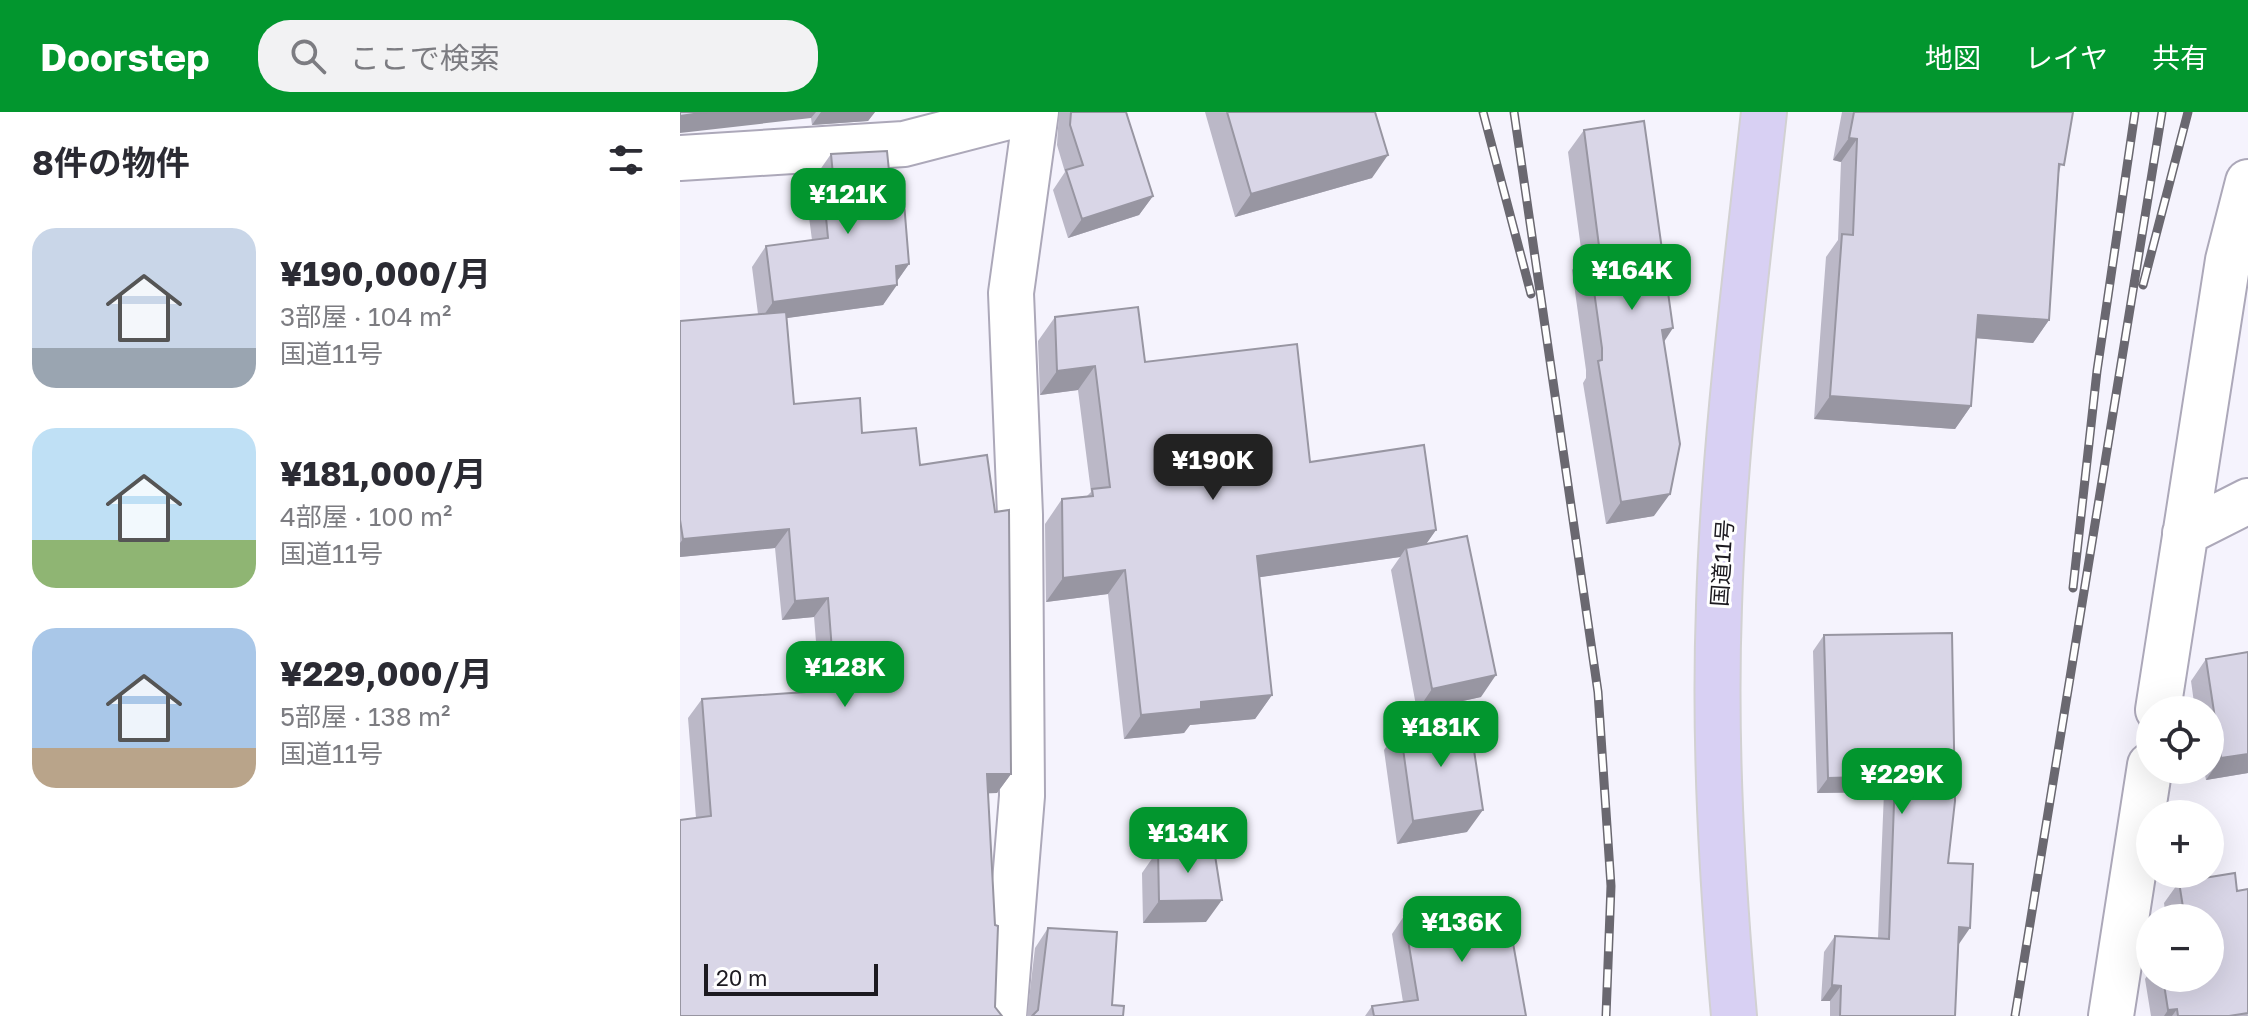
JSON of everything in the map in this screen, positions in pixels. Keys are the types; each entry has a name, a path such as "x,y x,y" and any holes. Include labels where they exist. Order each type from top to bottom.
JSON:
{"highway":[{"name":"国道11号","path":"1734,1016 1719,844 1719,605 1737,349 1764,112"}],"street":[{"path":"680,158 904,144 1028,112"},
{"path":"1004,1016 1022,796 1020,515 1011,293 1036,112"},
{"path":"2160,696 2228,260 2248,182"},
{"path":"2185,533 2248,501"},
{"path":"2111,1016 2147,784"}],"building":[{"path":"680,112 707,112 680,116"},
{"path":"1071,112 1126,112 1153,196 1082,219 1066,170 1083,165 1070,125"},
{"path":"1227,112 1375,112 1388,155 1251,194"},
{"path":"1854,112 2073,112 2064,165 2059,164 2049,320 1978,315 1971,406 1830,396 1842,234 1853,235 1857,139 1849,138"},
{"path":"1644,121 1673,328 1662,330 1680,444 1670,494 1621,502 1598,361 1602,360 1602,348 1588,248 1599,246 1584,130"},
{"path":"887,151 891,191 903,190 909,264 896,266 897,285 773,302 766,246 828,238 824,197 835,196 831,154"},
{"path":"1138,307 1145,362 1297,344 1310,462 1424,445 1436,530 1257,556 1272,695 1201,702 1201,709 1141,715 1125,570 1063,578 1062,499 1093,496 1092,489 1110,487 1095,366 1057,371 1055,317"},
{"path":"786,312 794,404 860,398 862,433 916,428 920,465 987,455 995,512 1009,510 1011,774 987,774 995,925 998,926 995,1007 1002,1016 680,1016 680,820 711,816 702,699 835,690 828,598 795,601 789,529 683,539 680,520 680,321"},
{"path":"1467,536 1496,675 1432,689 1406,548"},
{"path":"1952,633 1955,801 1948,863 1973,864 1970,928 1959,927 1955,1016 1840,1016 1841,986 1832,985 1835,936 1889,939 1895,776 1828,778 1824,635"},
{"path":"2248,652 2248,754 2224,758 2224,696 2212,696 2206,659"},
{"path":"1469,717 1483,810 1413,821 1400,727"},
{"path":"1214,849 1222,900 1159,901 1158,850"},
{"path":"2235,873 2237,891 2248,889 2248,1013 2178,1016 2177,1009 2168,1010 2165,992 2224,992 2224,904 2183,904 2180,888 2224,888 2224,875"},
{"path":"1505,898 1526,1016 1374,1016 1372,1006 1418,1000 1404,916"},
{"path":"1048,928 1117,932 1112,1005 1124,1006 1123,1016 1032,1016 1038,1010"}],"railway":[{"path":"1483,112 1531,294"},
{"path":"1514,112 1598,692 1611,886 1606,1016"},
{"path":"2073,588 2097,371 2135,112"},
{"path":"2015,1016 2162,112"},
{"path":"2143,285 2188,112"}]}
